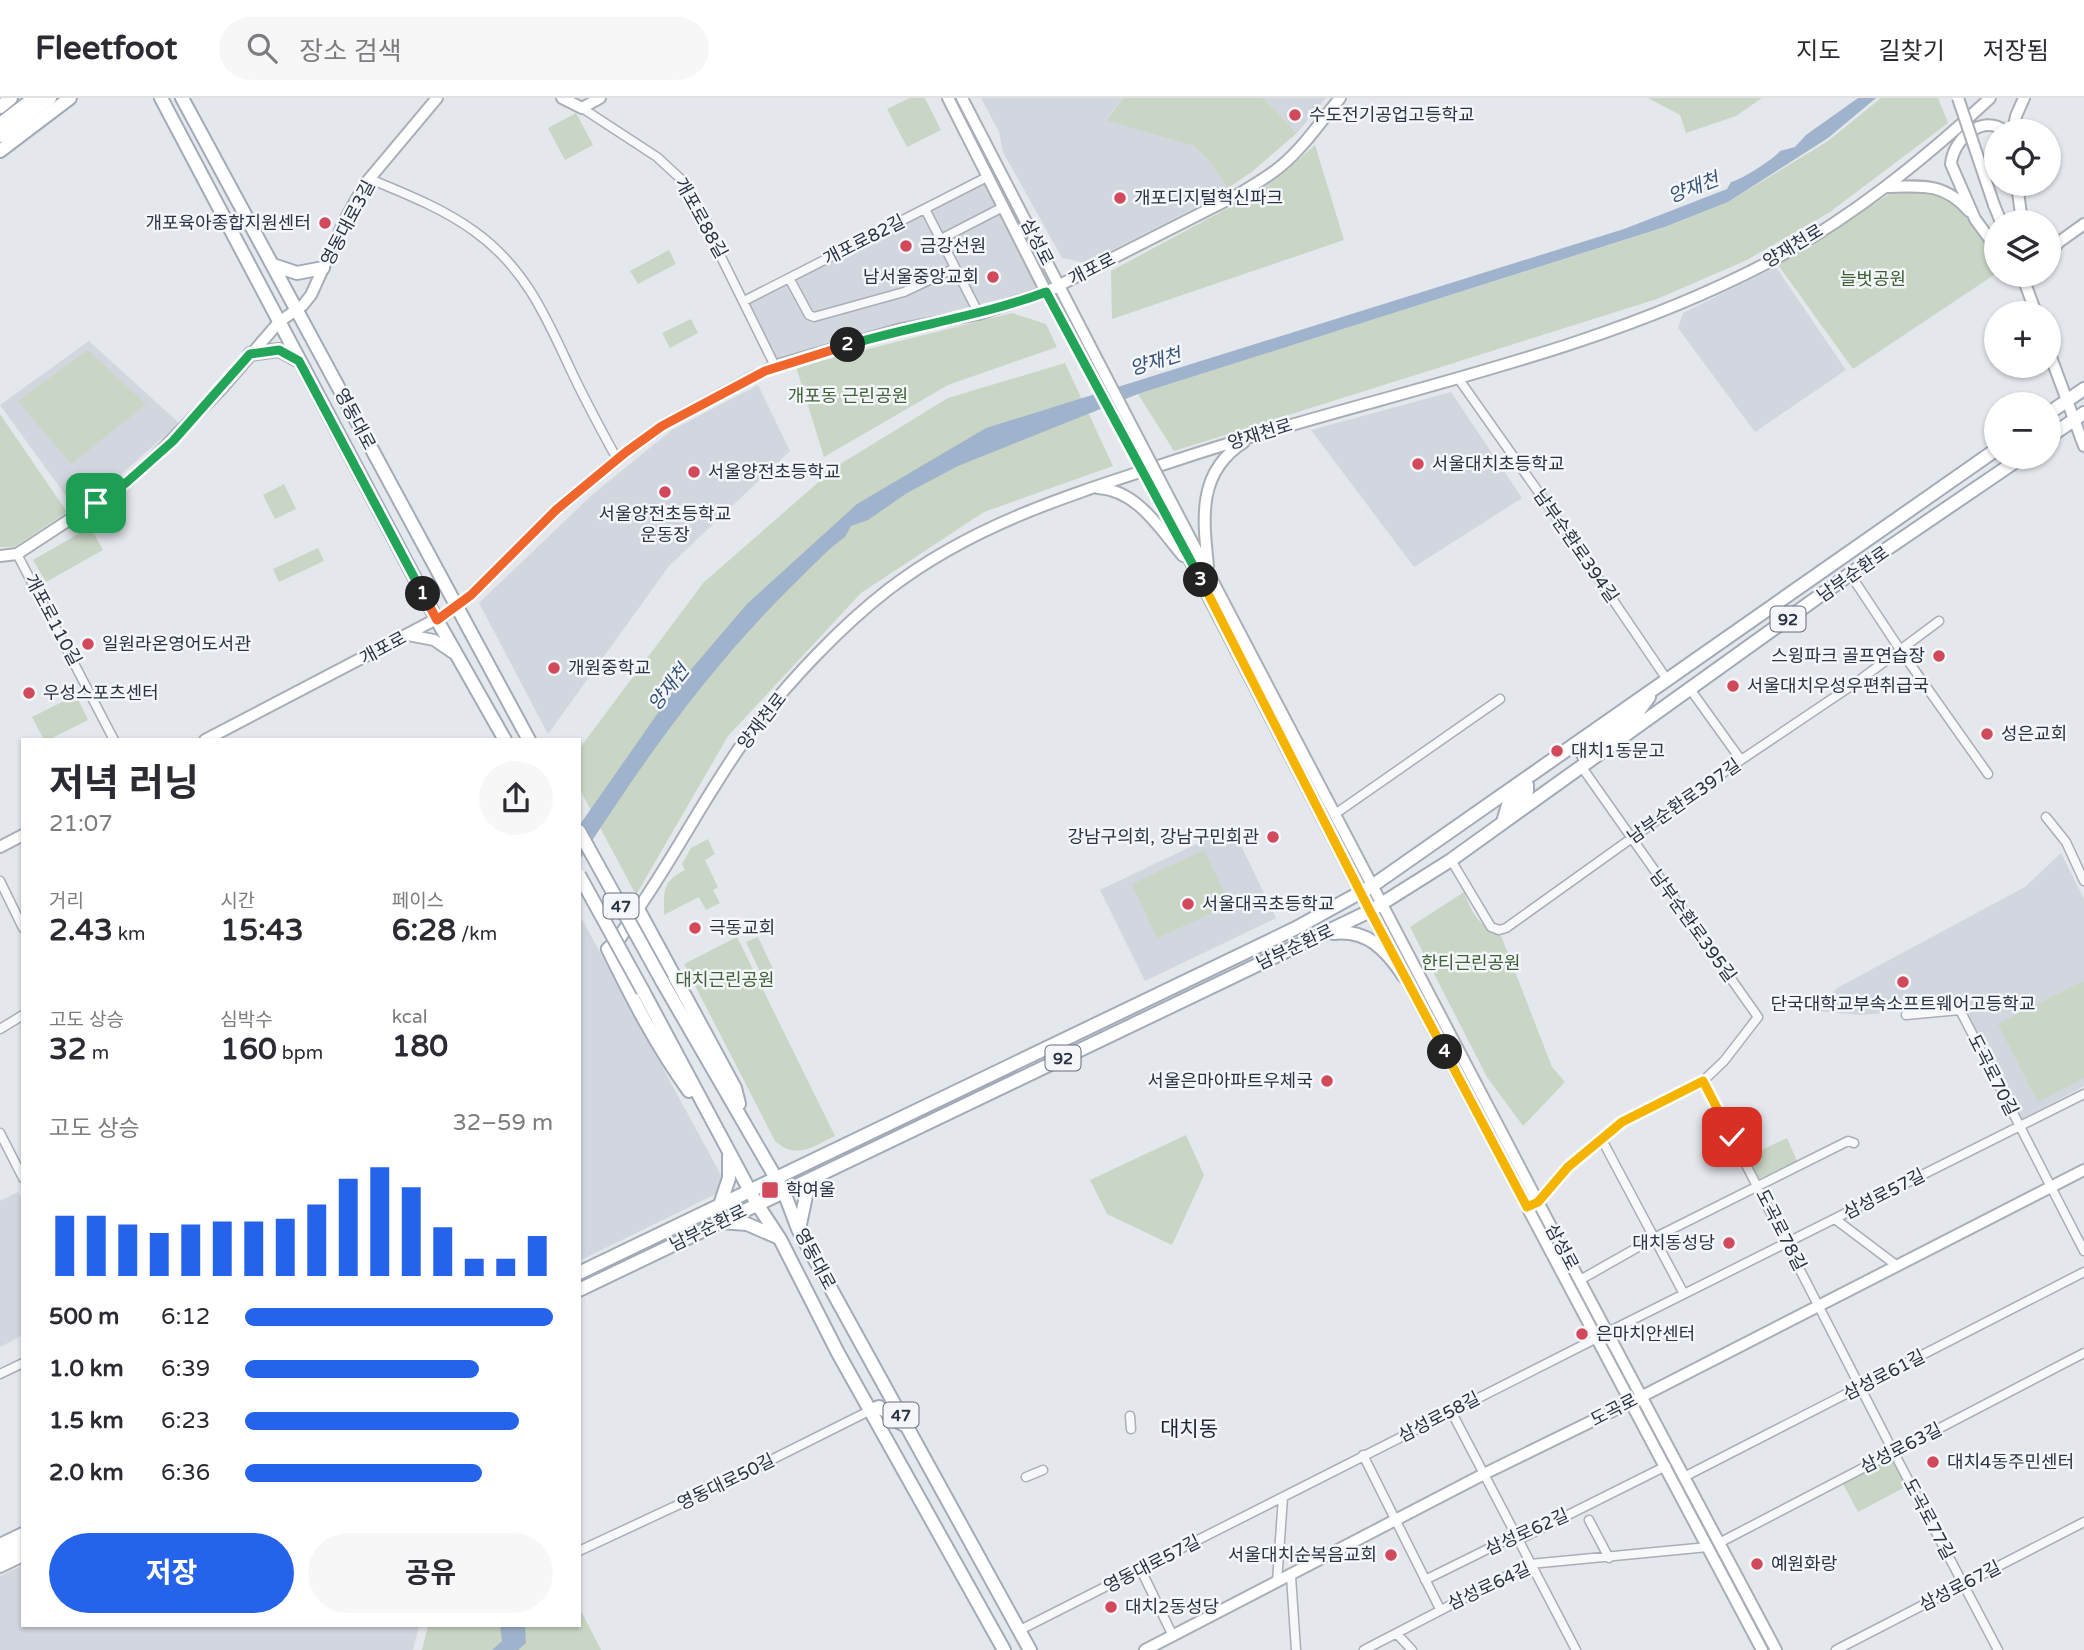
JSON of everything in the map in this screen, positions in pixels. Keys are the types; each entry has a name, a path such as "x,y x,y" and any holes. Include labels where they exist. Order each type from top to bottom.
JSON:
{"main road":[{"path":"0,107 11,98"},
{"path":"0,124 34,98"},
{"path":"0,136 50,98"},
{"path":"0,151 70,98"},
{"name":"영동대로","path":"159,98 456,607 528,738"},
{"name":"영동대로","path":"182,98 272,265 299,361 437,620 504,738"},
{"name":"영동대로3길","path":"18,554 127,482 173,441 250,354 311,295 345,220 370,179 437,98"},
{"path":"562,98 582,108 600,98"},
{"name":"삼성로","path":"948,98 1046,292 1161,492"},
{"name":"삼성로","path":"962,98 1089,344 1161,492 1532,1205 1595,1339 1665,1466 1776,1650"},
{"name":"개포로","path":"209,738 437,620 456,607 556,510 662,426 775,366 901,329 979,314 1059,286 1239,194 1266,177 1283,165 1302,145 1340,98"},
{"path":"1958,98 1996,210"},
{"name":"양재천로","path":"638,909 752,731 778,698 864,610 914,572 1002,521 1095,488 1254,436 1573,344 1708,292 1788,251 1886,187 1990,98"},
{"path":"2015,119 2024,98"},
{"path":"1975,219 1951,164 1956,145 1978,127 1984,125"},
{"path":"1886,187 1930,186 1944,191 1958,199 1984,231"},
{"path":"2061,239 2084,224"},
{"path":"272,265 297,273 323,268"},
{"path":"250,354 279,350 299,361"},
{"path":"2058,378 2066,401 2079,417 2084,446"},
{"path":"2061,405 2084,389"},
{"path":"2061,429 2079,417"},
{"path":"1204,574 1206,490 1213,476 1235,448 1254,436"},
{"name":"남부순환로","path":"581,1272 1296,928 1366,889 1984,458"},
{"name":"남부순환로","path":"581,1289 1376,908 1451,860 1850,574 2004,469"},
{"path":"1095,488 1112,490 1133,500 1204,574"},
{"name":"개포로110길","path":"0,556 18,554"},
{"name":"삼성로","path":"1204,574 1335,814 1366,889"},
{"path":"408,635 441,643 458,657"},
{"path":"1585,763 1585,750 1639,712 1650,693"},
{"path":"1503,822 1508,805 1527,791 1527,785 1524,782 1519,783"},
{"name":"영동대로","path":"581,835 784,1192 799,1229 1030,1650"},
{"path":"0,847 21,836"},
{"name":"영동대로","path":"581,879 757,1205 780,1239 838,1353 1004,1650"},
{"name":"삼성로","path":"1376,908 1404,976 1532,1205 1580,1280 1642,1396 1684,1478 1762,1650"},
{"path":"717,1129 671,1066 635,1004 608,949 618,940 638,909 735,1088 744,1122"},
{"path":"1319,936 1358,933 1381,946 1404,976"},
{"path":"720,1205 729,1178 728,1149"},
{"name":"도곡로","path":"1145,1650 1484,1474 1629,1403 2084,1170"},
{"path":"799,1229 807,1191 817,1177"},
{"path":"720,1222 747,1224 780,1239"},
{"path":"871,1410 878,1407 886,1410 894,1421 907,1426"},
{"path":"0,1545 21,1535"},
{"path":"0,1558 21,1548"},
{"path":"0,1567 21,1557"}],"street":[{"name":"개포로88길","path":"582,108 657,157 679,175 692,195 775,366"},
{"path":"925,209 987,177"},
{"path":"370,179 440,209 475,231 510,263 545,313 617,459"},
{"path":"941,239 1003,207"},
{"name":"개포로82길","path":"744,301 925,209 979,314"},
{"path":"789,278 809,315 814,317 904,292 955,268"},
{"name":"남부순환로394길","path":"1458,378 1668,681"},
{"name":"개포로110길","path":"18,554 113,738"},
{"path":"1850,574 1900,651 1988,774"},
{"name":"남부순환로397길","path":"1451,860 1491,927 1499,930 1506,928 1939,621"},
{"path":"1690,688 1741,760"},
{"path":"1335,814 1500,699"},
{"name":"남부순환로395길","path":"1585,763 1630,838 1758,1017 1724,1061 1703,1081"},
{"path":"2046,817 2066,842 2084,881"},
{"path":"0,881 21,924"},
{"name":"도곡로70길","path":"1906,1014 1960,1010 2084,1251"},
{"path":"0,1029 21,1017"},
{"path":"1532,1205 1568,1167 1622,1122 1703,1081"},
{"name":"도곡로78길","path":"1703,1081 1819,1305"},
{"name":"삼성로57길","path":"1608,1332 2084,1094"},
{"path":"0,1133 21,1174"},
{"path":"1601,1138 1684,1294"},
{"path":"1580,1280 1654,1238 1848,1141 1854,1143"},
{"path":"1835,1219 1896,1265"},
{"name":"삼성로61길","path":"1684,1478 2084,1272"},
{"name":"도곡로77길","path":"1819,1305 1998,1650"},
{"name":"삼성로58길","path":"1283,1497 1595,1339"},
{"name":"삼성로63길","path":"1713,1545 2084,1353"},
{"path":"0,1374 21,1364"},
{"name":"영동대로50길","path":"581,1550 725,1483 871,1410"},
{"path":"1451,1411 1576,1650"},
{"path":"1130,1416 1131,1429"},
{"path":"1363,1455 1440,1609"},
{"name":"삼성로62길","path":"1425,1580 1508,1539 1524,1537 1665,1466"},
{"path":"1026,1477 1043,1470"},
{"path":"1277,1582 1283,1497"},
{"name":"영동대로57길","path":"1020,1630 1283,1497"},
{"path":"1590,1520 1609,1558"},
{"name":"삼성로67길","path":"1836,1650 2084,1522"},
{"name":"삼성로64길","path":"1364,1650 1530,1564 1609,1558 1713,1545"},
{"path":"1141,1570 1173,1636"},
{"path":"1291,1576 1296,1650"},
{"path":"1396,1634 1412,1650"}],"shaded area":[{"name":"개포디지털혁신파크","path":"981,98 1124,98 1106,119 1194,146 1209,161 1228,188 1195,208 1086,263 1062,258 1003,152 999,132"},
{"name":"수도전기공업고등학교","path":"1263,98 1326,98 1297,133"},
{"path":"985,181 1043,288 894,326 775,363 746,301"},
{"path":"1776,267 1846,370 1755,432 1678,328 1683,313"},
{"path":"89,341 179,423 124,472 74,507 0,405"},
{"path":"758,385 790,451 669,566 548,734 479,603 593,494 672,430"},
{"name":"서울대치초등학교","path":"1451,392 1522,498 1414,567 1311,430"},
{"name":"서울대곡초등학교","path":"1232,827 1276,918 1145,981 1100,890"},
{"path":"2061,853 2084,899 2084,1086 2020,1120 1962,1005 1863,1015 1815,1011 1837,988 2025,887"},
{"path":"581,920 728,1188 581,1260"},
{"path":"18,1192 21,1197 21,1336 0,1347 0,1201"},
{"path":"21,1566 21,1627 419,1627 413,1650 0,1650 0,1576"}],"green space":[{"path":"910,98 925,98 941,130 907,147 887,109"},
{"path":"1124,98 1263,98 1297,133 1253,171 1228,188 1209,161 1194,146 1106,120"},
{"path":"1648,98 1762,98 1736,116 1686,133 1680,115"},
{"path":"1881,98 1938,98 1948,123 1830,212 1747,260 1657,299 1174,451 1138,394 1666,227 1728,202 1828,141"},
{"path":"576,113 593,145 565,160 548,128"},
{"path":"1315,145 1344,240 1112,319 1111,271 1258,192"},
{"name":"늘벗공원","path":"1912,188 1936,188 1964,204 1984,237 1984,282 1853,369 1778,265 1891,193"},
{"path":"669,250 676,264 638,284 630,271"},
{"name":"개포동 근린공원","path":"1012,313 1046,324 1057,347 948,385 824,457 796,367"},
{"path":"691,319 698,333 670,348 662,333"},
{"path":"88,350 146,404 71,464 18,401"},
{"path":"1065,363 1113,466 984,512 861,593 728,736 636,895 581,792 581,746 704,582 837,466 948,398"},
{"path":"0,414 67,512 14,547 0,547"},
{"path":"284,484 296,509 275,519 263,495"},
{"path":"90,527 103,550 46,582 33,560"},
{"path":"318,548 324,561 279,582 273,569"},
{"path":"76,695 88,720 52,738 43,738 32,717"},
{"path":"708,839 715,854 705,860 718,887 713,890 720,903 706,910 699,897 664,915 668,883 685,870 682,864 691,848"},
{"path":"1204,850 1230,905 1157,938 1132,884"},
{"name":"한티근린공원","path":"1464,892 1477,918 1500,933 1552,1067 1565,1082 1523,1126 1487,1077 1410,927"},
{"name":"대치근린공원","path":"737,937 835,1136 805,1150 790,1150 775,1141 684,964"},
{"path":"758,937 774,971 762,976 746,942"},
{"path":"2084,982 2084,1078 2038,1102 1998,1024"},
{"path":"1186,1135 1204,1175 1172,1245 1107,1214 1090,1180"},
{"path":"1787,1138 1797,1161 1758,1179 1747,1157"},
{"path":"1892,1456 1907,1486 1858,1512 1842,1482"},
{"path":"581,1611 601,1650 422,1650 428,1627 581,1627"}],"water":[{"path":"1858,98 1876,98 1828,138 1728,202 1665,227 1138,394 958,466 907,493 868,520 851,526 845,537 760,619 704,684 651,753 581,858 581,823 676,687 747,604 857,504 986,428 1624,229 1727,189 1731,182 1757,169 1780,151 1795,147 1806,135"},
{"path":"500,1627 525,1627 526,1643 518,1650 492,1650 502,1641"}],"place":[{"name":"수도전기공업고등학교","path":"1295,115"},
{"name":"개포디지털혁신파크","path":"1120,198"},
{"name":"개포육아종합지원센터","path":"325,223"},
{"name":"금강선원","path":"906,246"},
{"name":"남서울중앙교회","path":"993,277"},
{"name":"서울대치초등학교","path":"1418,464"},
{"name":"서울양전초등학교","path":"694,472"},
{"name":"서울양전초등학교 운동장","path":"665,492"},
{"name":"일원라온영어도서관","path":"88,644"},
{"name":"스윙파크 골프연습장","path":"1939,656"},
{"name":"개원중학교","path":"554,668"},
{"name":"서울대치우성우편취급국","path":"1733,686"},
{"name":"우성스포츠센터","path":"29,693"},
{"name":"성은교회","path":"1987,734"},
{"name":"대치1동문고","path":"1557,751"},
{"name":"강남구의회, 강남구민회관","path":"1273,837"},
{"name":"서울대곡초등학교","path":"1188,904"},
{"name":"극동교회","path":"695,928"},
{"name":"단국대학교부속소프트웨어고등학교","path":"1903,982"},
{"name":"서울은마아파트우체국","path":"1327,1081"},
{"name":"학여울","path":"770,1190"},
{"name":"대치동성당","path":"1729,1243"},
{"name":"은마치안센터","path":"1582,1334"},
{"name":"대치4동주민센터","path":"1933,1462"},
{"name":"서울대치순복음교회","path":"1391,1555"},
{"name":"예원화랑","path":"1757,1564"},
{"name":"대치2동성당","path":"1111,1607"}],"district":[{"name":"대치동","path":"1189,1429"}],"route":[{"path":"96,503 127,482 173,441 250,354 279,350 299,361 437,620 471,595 556,510 662,426 775,366 901,329 1009,306 1046,292 1199,576 1370,911 1527,1207 1538,1202 1568,1167 1622,1122 1703,1081 1732,1137"}],"water label":[{"name":"양재천","path":"1693,187"},
{"name":"양재천","path":"1155,361"},
{"name":"양재천","path":"668,687"}]}
